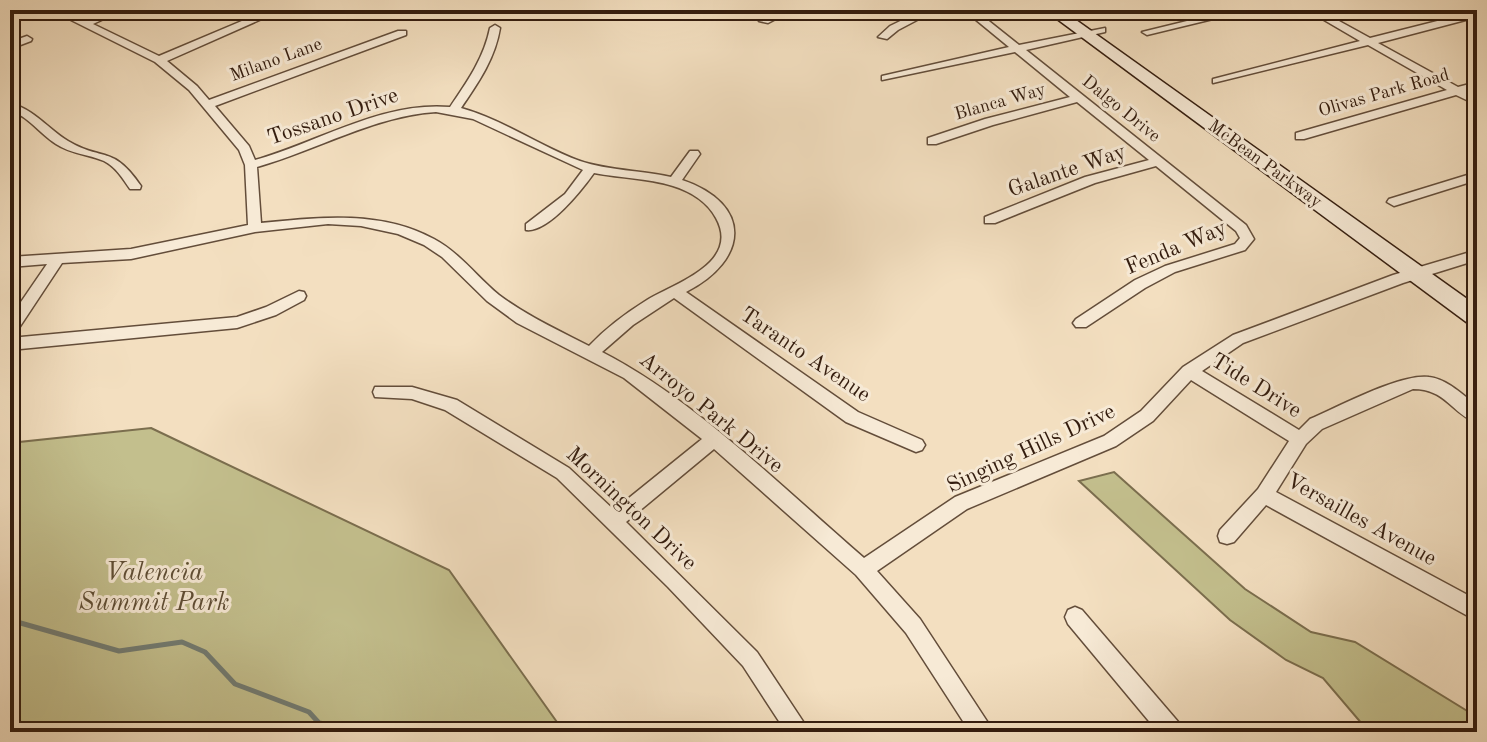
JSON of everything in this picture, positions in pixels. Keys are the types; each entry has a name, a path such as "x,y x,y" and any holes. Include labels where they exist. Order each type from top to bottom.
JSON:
{"main road":[{"name":"McBean Parkway","path":"1052,10 1093,31 1426,271 1477,318"},
{"name":"McBean Parkway","path":"1073,10 1093,31"},
{"name":"McBean Parkway","path":"1426,271 1477,298"}],"street":[{"path":"56,10 159,60 185,80 245,149 251,165 255,228"},
{"path":"84,24 118,10"},
{"path":"159,60 277,10"},
{"path":"764,21 788,10"},
{"path":"883,37 894,28 931,10"},
{"name":"Dalgo Drive","path":"969,10 1241,228 1247,239"},
{"path":"1147,32 1245,10"},
{"path":"1312,10 1477,102"},
{"path":"1217,81 1477,14"},
{"path":"454,110 483,66 494,43 495,28"},
{"path":"886,78 1093,31"},
{"name":"Milano Lane","path":"207,105 402,33"},
{"path":"10,46 27,39"},
{"name":"Olivas Park Road","path":"1300,136 1477,85"},
{"name":"Blanca Way","path":"932,141 1079,98"},
{"path":"10,106 38,119 62,143 111,158 122,166 135,186"},
{"name":"Tossano Drive","path":"251,165 397,113 454,110 485,117 552,156 591,168 674,182 696,190 712,202 726,222 728,242 717,262 700,279 626,322 591,354"},
{"path":"674,182 694,154"},
{"name":"Galante Way","path":"990,220 1090,180 1157,162"},
{"path":"531,227 570,197 591,168"},
{"path":"1394,202 1477,176"},
{"name":"Arroyo Park Drive","path":"10,262 131,254 255,228 328,220 361,222 401,230 447,254 492,297 522,319 630,374 714,439 863,569 913,626 983,732"},
{"name":"Fenda Way","path":"1081,323 1140,284 1170,269 1240,247 1247,239"},
{"name":"Singing Hills Drive","path":"863,569 961,503 1110,441 1147,416 1189,371 1238,339 1477,255"},
{"path":"10,330 58,259"},
{"name":"Taranto Avenue","path":"675,292 852,417 916,445"},
{"path":"10,344 237,322 271,311 299,296"},
{"name":"Tide Drive","path":"1189,371 1300,439"},
{"path":"1227,536 1264,495 1300,439 1316,424 1412,383 1430,383 1448,392 1477,416"},
{"name":"Mornington Drive","path":"381,392 412,393 451,405 563,473 750,659 799,732"},
{"path":"614,521 714,439"},
{"name":"Versailles Avenue","path":"1264,495 1477,611"},
{"path":"1075,617 1172,732"}],"green space":[{"name":"Valencia Summit Park","path":"151,428 449,570 564,732 10,732 10,443"},
{"path":"1114,472 1245,589 1311,632 1355,642 1477,717 1477,732 1365,732 1363,725 1323,678 1286,660 1230,620 1079,481"}],"waterway":[{"path":"10,620 119,651 182,642 205,652 235,684 309,712 319,723 331,725 332,732"}]}
